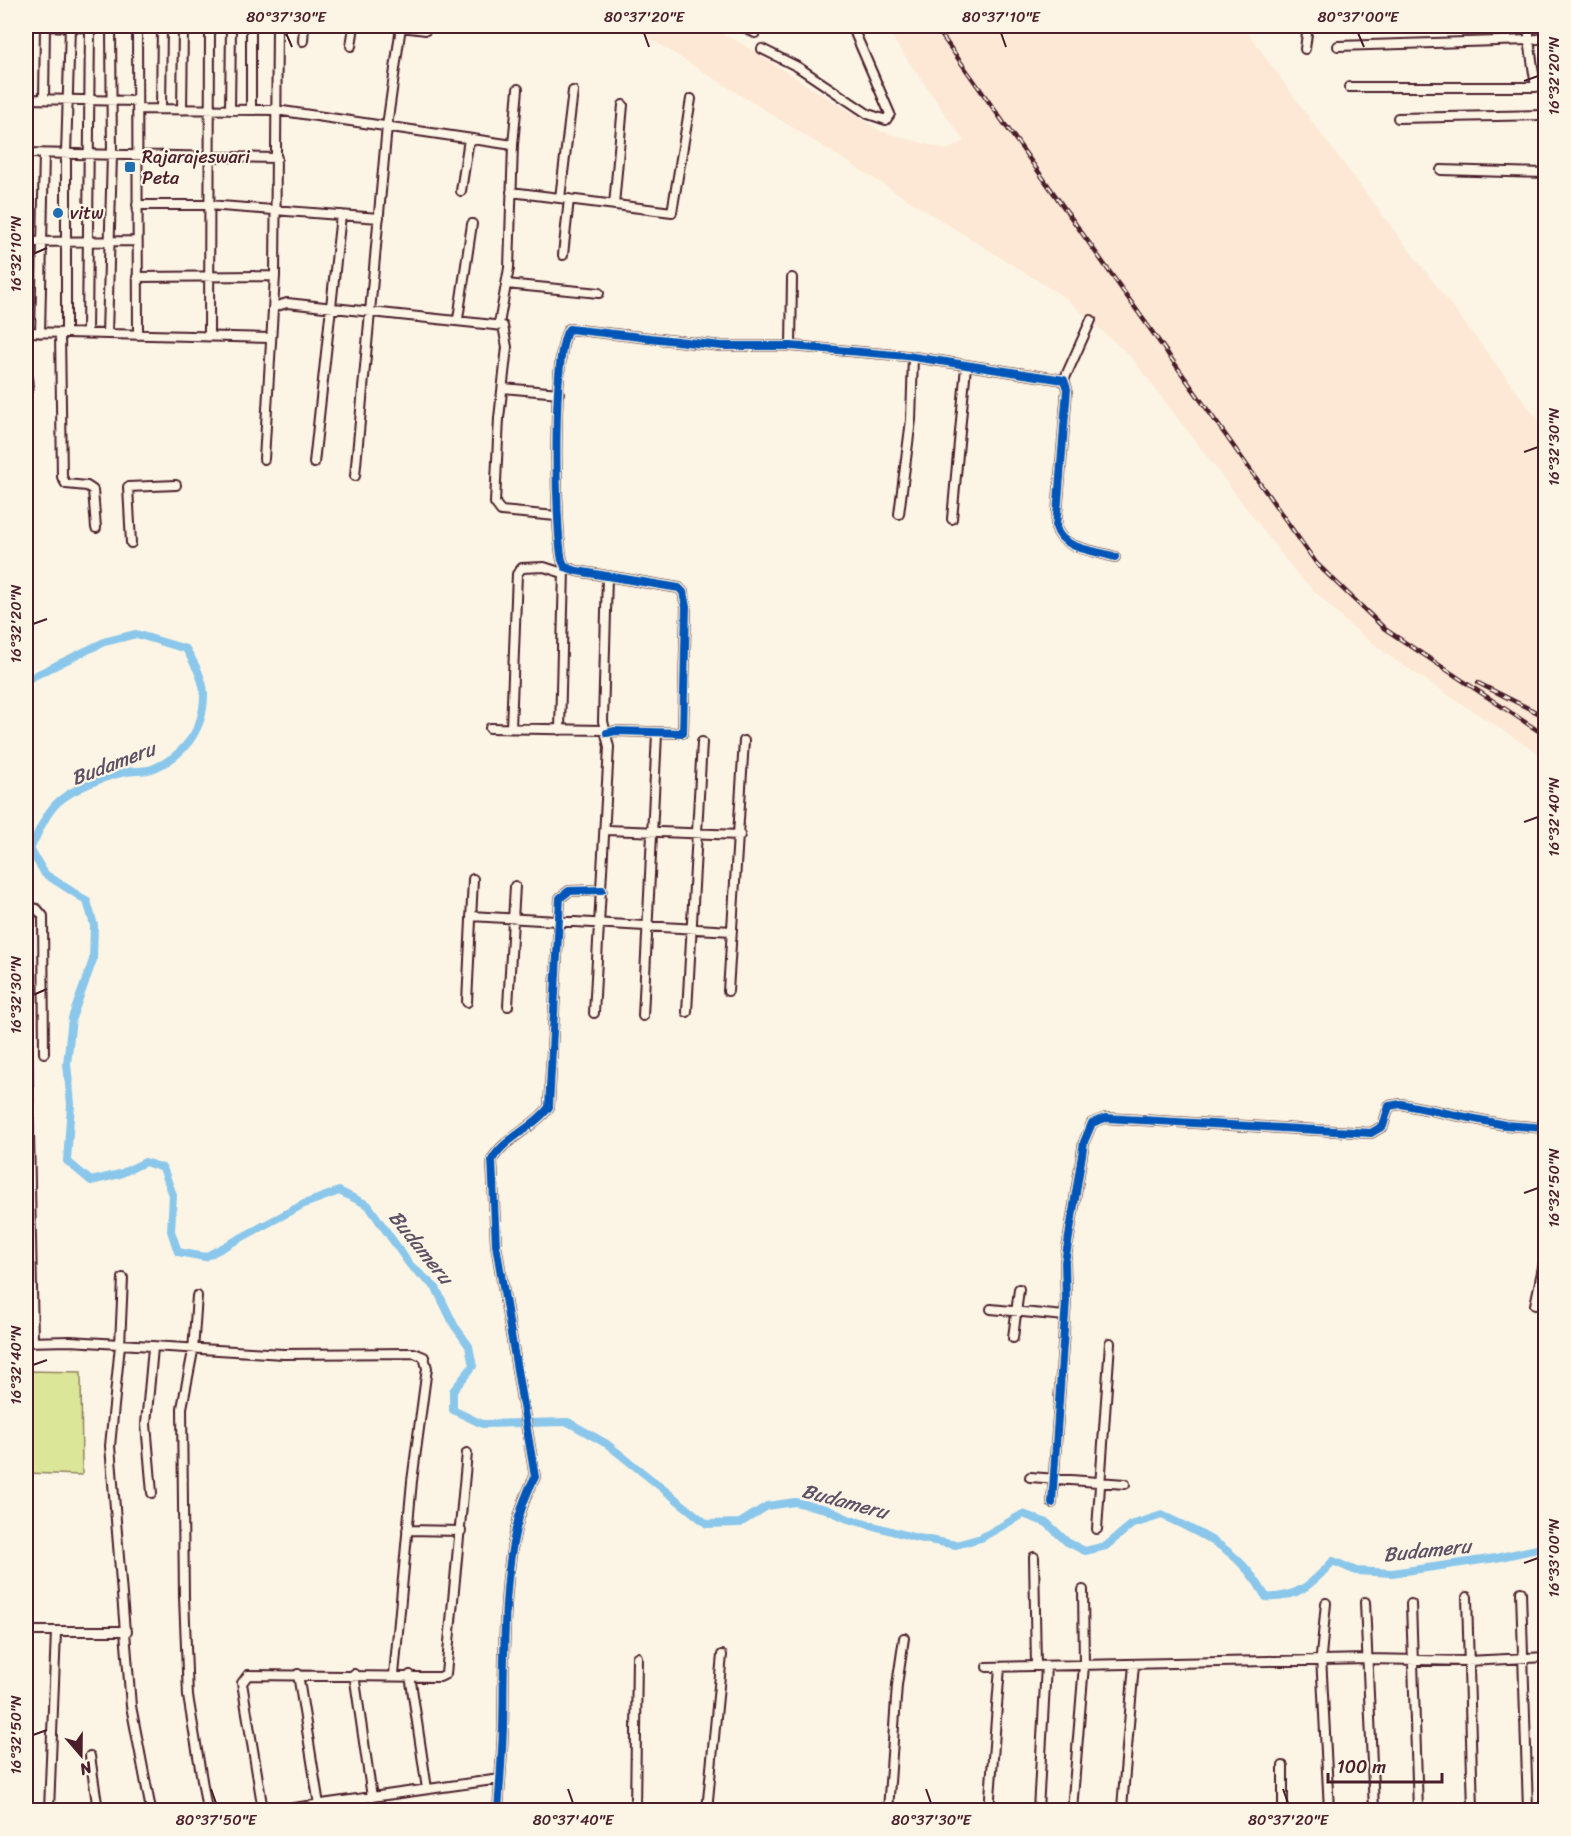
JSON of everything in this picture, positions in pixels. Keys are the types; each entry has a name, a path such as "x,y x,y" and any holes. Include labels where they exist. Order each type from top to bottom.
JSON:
{"street":[{"path":"44,99 47,26 136,27 138,334"},
{"path":"161,109 162,26"},
{"path":"182,110 183,26"},
{"path":"209,336 210,26"},
{"path":"230,110 231,26"},
{"path":"251,26 251,110"},
{"path":"264,459 275,276 277,26"},
{"path":"303,41 304,26"},
{"path":"351,46 354,26"},
{"path":"355,476 398,26 426,30"},
{"path":"743,26 755,33"},
{"path":"762,49 798,67 868,114 886,120 890,114 852,26"},
{"path":"1305,49 1308,26"},
{"path":"1349,87 1536,87 1529,26"},
{"path":"70,27 62,477 66,484 87,486 93,490 96,528"},
{"path":"87,333 90,27"},
{"path":"107,334 112,155 111,28"},
{"path":"1338,45 1545,38"},
{"path":"499,324 506,284 518,89"},
{"path":"563,255 573,90"},
{"path":"26,99 111,100 161,109 182,110 276,110 513,145"},
{"path":"511,192 672,212 691,99"},
{"path":"614,205 623,105"},
{"path":"1398,118 1545,115"},
{"path":"461,191 469,139"},
{"path":"26,153 277,158"},
{"path":"40,333 44,154"},
{"path":"1441,171 1545,173"},
{"path":"137,205 208,205 379,218"},
{"path":"314,463 341,215"},
{"path":"458,320 472,224"},
{"path":"26,242 137,242"},
{"path":"137,277 275,276"},
{"path":"791,346 792,278"},
{"path":"506,284 599,293"},
{"path":"274,307 287,303 329,309 499,324 506,330 507,336 499,418 496,507 501,511 556,516"},
{"path":"1090,320 1064,380 1067,389 1056,527 1058,535 1065,543 1115,557"},
{"path":"560,730 564,570 556,516 561,348 569,329 722,346 791,346 913,357 1064,380"},
{"path":"26,332 271,338"},
{"path":"899,514 911,420 913,357"},
{"path":"26,362 28,389"},
{"path":"952,519 966,366"},
{"path":"502,388 559,393"},
{"path":"131,543 128,487 176,485"},
{"path":"490,728 624,731 674,735 683,733 685,729 684,596 679,588 535,566 519,570 511,728"},
{"path":"594,1013 609,747 605,732 607,576"},
{"path":"643,1016 657,734"},
{"path":"728,991 740,835 744,741"},
{"path":"687,1011 702,742"},
{"path":"606,830 740,835"},
{"path":"467,1002 473,879"},
{"path":"508,1006 515,886"},
{"path":"498,1810 507,1605 514,1541 524,1498 536,1478 496,1245 492,1160 498,1150 531,1125 549,1107 558,922 562,894 602,890"},
{"path":"26,907 41,910 43,916 44,1053"},
{"path":"471,916 732,931"},
{"path":"26,978 29,1342 70,1341 193,1351 283,1354 420,1354 427,1362 407,1530 394,1675"},
{"path":"1052,1503 1065,1316 1065,1263 1084,1142 1087,1130 1098,1119 1371,1133 1383,1126 1389,1106 1401,1104 1505,1125 1545,1128"},
{"path":"1535,1305 1545,1252"},
{"path":"123,1278 120,1345 110,1446 127,1631 131,1706 151,1810"},
{"path":"1013,1338 1019,1289"},
{"path":"197,1296 193,1351 183,1408 186,1680 207,1810"},
{"path":"991,1309 1065,1316"},
{"path":"1097,1529 1110,1342"},
{"path":"152,1493 146,1424 153,1348"},
{"path":"263,1810 243,1680 252,1674 440,1677 447,1671 467,1454"},
{"path":"1030,1477 1125,1484"},
{"path":"407,1530 461,1531"},
{"path":"1034,1557 1036,1666"},
{"path":"1072,1810 1084,1665 1083,1590"},
{"path":"1521,1592 1528,1810"},
{"path":"1467,1598 1473,1810"},
{"path":"1365,1602 1374,1810"},
{"path":"1326,1603 1322,1660 1329,1810"},
{"path":"1411,1604 1418,1810"},
{"path":"26,1631 127,1631"},
{"path":"49,1810 56,1632"},
{"path":"888,1810 897,1685 904,1638"},
{"path":"707,1810 722,1655"},
{"path":"635,1810 637,1657"},
{"path":"987,1667 1545,1657"},
{"path":"1122,1808 1134,1664"},
{"path":"1038,1810 1046,1666"},
{"path":"989,1810 1000,1667"},
{"path":"298,1674 319,1804"},
{"path":"354,1674 372,1797"},
{"path":"410,1676 427,1789"},
{"path":"90,1756 98,1810"},
{"path":"1283,1766 1283,1810"},
{"path":"279,1810 500,1779"}],"shaded area":[{"path":"630,26 705,26 737,41 880,131 947,150 964,141 884,26 1243,26 1315,126 1545,429 1545,758 1392,658 1346,622 1296,573 1131,357 1067,299"}],"green space":[{"path":"26,1371 81,1372 82,1475 26,1473"}],"waterway":[{"name":"Budameru","path":"26,680 104,642 136,634 186,649 198,671 204,689 200,720 196,731 182,750 152,769 108,776 81,787 65,797 49,812 30,849 45,874 87,901 94,925 93,960 72,1018 67,1064 71,1104 67,1161 91,1181 120,1174 145,1162 163,1168 173,1195 171,1231 178,1252 205,1257 304,1204 339,1191 368,1205 410,1265 436,1288 454,1325 469,1346 473,1366 453,1391 453,1410 482,1424 568,1422 607,1444 707,1524 740,1523 767,1506 795,1502 826,1509 848,1519 913,1537 956,1545 981,1538 1023,1514 1047,1523 1067,1542 1085,1551 1106,1546 1131,1525 1162,1515 1208,1538 1234,1556 1256,1581 1266,1597 1287,1595 1304,1588 1333,1561 1356,1571 1392,1573 1496,1558 1546,1547"}],"railway":[{"path":"935,26 1317,564 1385,629 1546,736"},
{"path":"1478,683 1546,717"}],"cycle path":[{"path":"607,733 615,731 683,733 686,607 683,592 679,588 577,571 565,567 562,560 558,514 557,402 564,343 569,329 722,346 791,346 907,356 1064,380 1067,389 1056,527 1059,535 1072,545 1115,557"},
{"path":"498,1810 503,1728 506,1599 515,1533 523,1503 535,1477 496,1245 492,1160 504,1145 549,1107 560,898 569,891 602,890"},
{"path":"1052,1503 1066,1301 1065,1262 1084,1142 1092,1123 1105,1118 1371,1133 1383,1126 1389,1106 1401,1104 1505,1125 1546,1128"}],"place":[{"name":"Rajarajeswari Peta","path":"130,167"},
{"name":"vitw","path":"58,213"}]}
